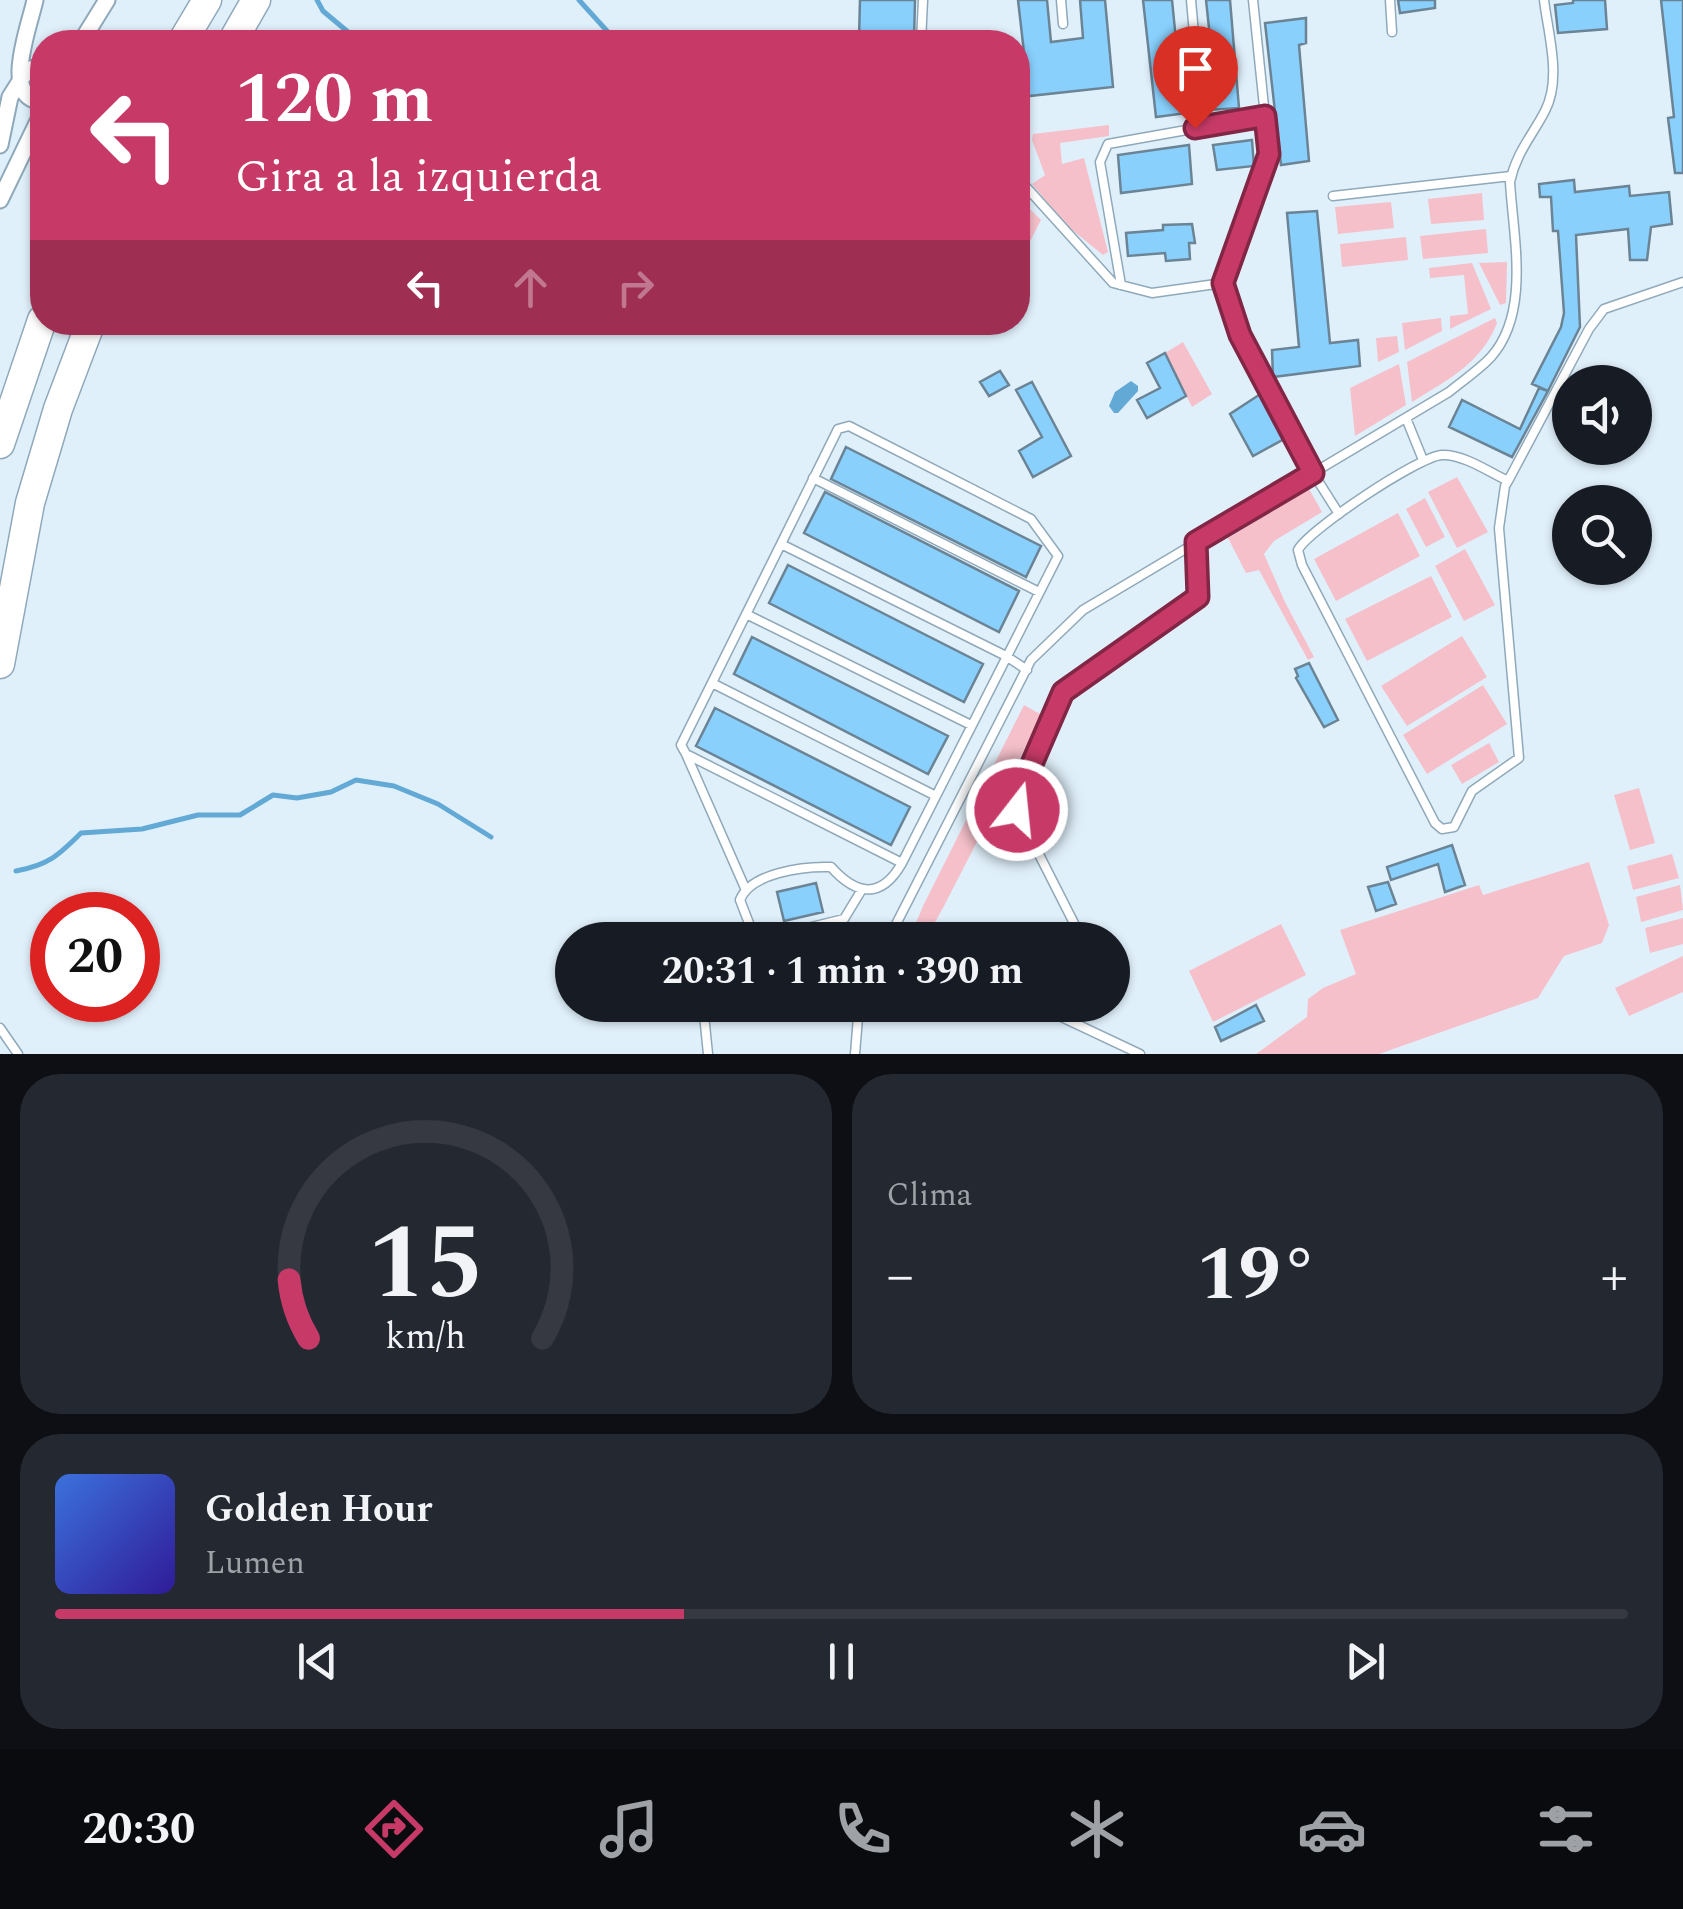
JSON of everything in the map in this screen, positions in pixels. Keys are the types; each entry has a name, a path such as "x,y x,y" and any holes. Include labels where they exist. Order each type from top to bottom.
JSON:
{"highway":[{"path":"189,30 207,0"},
{"path":"239,30 256,0"},
{"path":"0,444 37,335"},
{"path":"0,664 30,503 58,409 86,335"}],"street":[{"path":"30,98 18,68 35,0"},
{"path":"88,30 107,0"},
{"path":"29,30 30,56"},
{"path":"0,145 10,97 30,69"},
{"path":"0,200 30,138"}],"lane":[{"path":"922,30 923,0"},
{"path":"1061,0 1064,24"},
{"path":"1191,0 1196,45"},
{"path":"1253,0 1269,154 1223,283 1240,335 1339,514"},
{"path":"1390,0 1392,32"},
{"path":"900,922 1026,670 1082,610 1448,392 1490,357 1504,337 1513,313 1516,286 1512,176 1525,140 1545,111 1552,92 1544,0"},
{"path":"1121,285 1100,162 1108,144 1265,116"},
{"path":"1333,196 1512,176"},
{"path":"1030,191 1113,283 1152,293 1223,283"},
{"path":"1508,481 1443,454 1423,460 1339,514 1302,541 1298,550 1434,823 1442,830 1454,828 1472,791 1520,758 1499,528 1508,481 1588,329 1604,308 1683,282"},
{"path":"1406,418 1423,460"},
{"path":"745,888 681,745 838,430 849,426 1031,519 1058,556 895,876 882,886 861,891 846,884 831,866 760,879 745,888 740,900 752,931 763,940 844,919 861,891"},
{"path":"813,478 1039,592"},
{"path":"1074,922 1017,810 1018,796 1063,692 1198,597 1196,542"},
{"path":"781,544 1006,656 1026,670"},
{"path":"746,614 971,725"},
{"path":"712,683 936,796"},
{"path":"686,754 902,864"},
{"path":"705,1022 708,1054"},
{"path":"855,1054 858,1022"},
{"path":"1072,1022 1140,1054"},
{"path":"0,1028 18,1054"}],"shaded area":[{"path":"1109,125 1109,136 1060,143 1062,164 1084,158 1108,252 1103,255 1065,224 1032,184 1045,175 1032,140 1033,134"},
{"path":"1482,193 1484,220 1431,224 1428,199"},
{"path":"1391,202 1394,228 1338,234 1335,207"},
{"path":"1030,209 1041,220 1030,242"},
{"path":"1486,229 1488,253 1423,259 1420,236"},
{"path":"1406,237 1408,260 1342,267 1340,244"},
{"path":"1507,262 1506,303 1500,305 1479,263"},
{"path":"1472,263 1491,309 1450,329 1450,316 1468,314 1464,275 1430,278 1429,268"},
{"path":"1441,318 1442,331 1405,350 1402,323"},
{"path":"1495,318 1497,323 1482,350 1450,378 1412,402 1407,362"},
{"path":"1397,336 1399,352 1378,362 1376,338"},
{"path":"1183,342 1212,394 1192,407 1165,353"},
{"path":"1399,364 1406,405 1355,436 1350,388"},
{"path":"1457,477 1488,532 1457,548 1428,492"},
{"path":"1309,489 1322,512 1274,541 1264,554 1314,657 1308,660 1259,570 1246,573 1228,538"},
{"path":"1425,498 1445,537 1426,547 1406,509"},
{"path":"1398,513 1420,556 1336,601 1314,559"},
{"path":"1465,549 1495,605 1464,621 1435,566"},
{"path":"1431,576 1452,617 1367,661 1345,619"},
{"path":"1462,636 1487,677 1407,726 1381,686"},
{"path":"1483,685 1507,724 1427,774 1403,735"},
{"path":"1024,705 1042,715 935,922 916,922"},
{"path":"1489,743 1499,762 1462,784 1451,765"},
{"path":"1639,788 1655,843 1630,850 1614,795"},
{"path":"1672,854 1679,878 1633,890 1627,866"},
{"path":"1589,862 1609,925 1602,943 1564,956 1538,998 1379,1054 1256,1054 1307,1017 1308,999 1356,974 1340,930 1479,885 1483,895"},
{"path":"1680,885 1683,910 1641,922 1636,897"},
{"path":"1683,918 1683,944 1650,953 1645,928"},
{"path":"1281,924 1306,975 1213,1022 1189,971"},
{"path":"1683,956 1683,992 1629,1016 1615,988"}],"water":[{"path":"1131,381 1138,391 1114,413 1109,406 1115,392"}],"building":[{"path":"860,0 915,0 914,30 859,30"},
{"path":"1018,0 1047,0 1051,42 1083,38 1080,0 1105,0 1113,87 1030,96 1030,30 1021,30"},
{"path":"1143,0 1172,0 1187,113 1156,117"},
{"path":"1206,0 1230,0 1239,108 1208,110 1200,57 1212,56"},
{"path":"1398,0 1435,0 1435,8 1400,13"},
{"path":"1573,0 1605,0 1607,29 1558,33 1555,5"},
{"path":"1661,0 1683,0 1683,173 1675,173 1668,118 1674,117"},
{"path":"1306,18 1306,43 1299,45 1309,161 1281,165 1265,23"},
{"path":"1252,140 1254,166 1217,170 1213,145"},
{"path":"1189,145 1192,184 1121,193 1118,155"},
{"path":"1574,180 1575,192 1629,186 1630,196 1669,192 1672,224 1651,227 1647,260 1630,260 1628,229 1576,235 1580,327 1561,365 1552,365 1548,391 1532,384 1561,327 1564,313 1558,231 1553,231 1551,197 1540,197 1539,184"},
{"path":"1317,211 1330,343 1358,340 1360,366 1273,377 1272,350 1299,347 1287,213"},
{"path":"1192,224 1195,243 1189,243 1190,259 1166,261 1165,253 1128,256 1126,233"},
{"path":"1165,353 1186,396 1147,418 1137,400 1160,388 1147,363"},
{"path":"1000,371 1009,385 989,396 980,382"},
{"path":"1032,382 1071,456 1033,477 1019,451 1042,437 1016,390"},
{"path":"1539,388 1548,391 1512,457 1449,427 1462,400 1520,429"},
{"path":"1262,393 1286,438 1253,456 1230,414"},
{"path":"846,447 1041,546 1026,577 831,479"},
{"path":"825,492 1019,591 999,632 804,533"},
{"path":"788,565 983,664 964,702 769,603"},
{"path":"752,637 948,736 928,774 734,674"},
{"path":"1309,663 1338,720 1324,727 1296,678 1295,669"},
{"path":"715,708 910,807 891,845 696,746"},
{"path":"1452,845 1465,885 1445,892 1438,864 1391,880 1387,867"},
{"path":"1388,882 1396,904 1376,911 1368,887"},
{"path":"816,883 823,912 784,921 777,892"},
{"path":"1256,1005 1264,1021 1221,1041 1215,1027"}],"waterway":[{"path":"317,0 323,11 346,30"},
{"path":"579,0 606,30"},
{"path":"16,871 52,858 81,833 142,829 198,815 240,815 273,795 297,798 331,792 356,780 394,786 438,804 491,837"}],"route":[{"path":"1017,810 1018,796 1063,692 1198,597 1196,542 1313,473 1240,335 1223,283 1269,154 1265,116 1195,128"}]}
